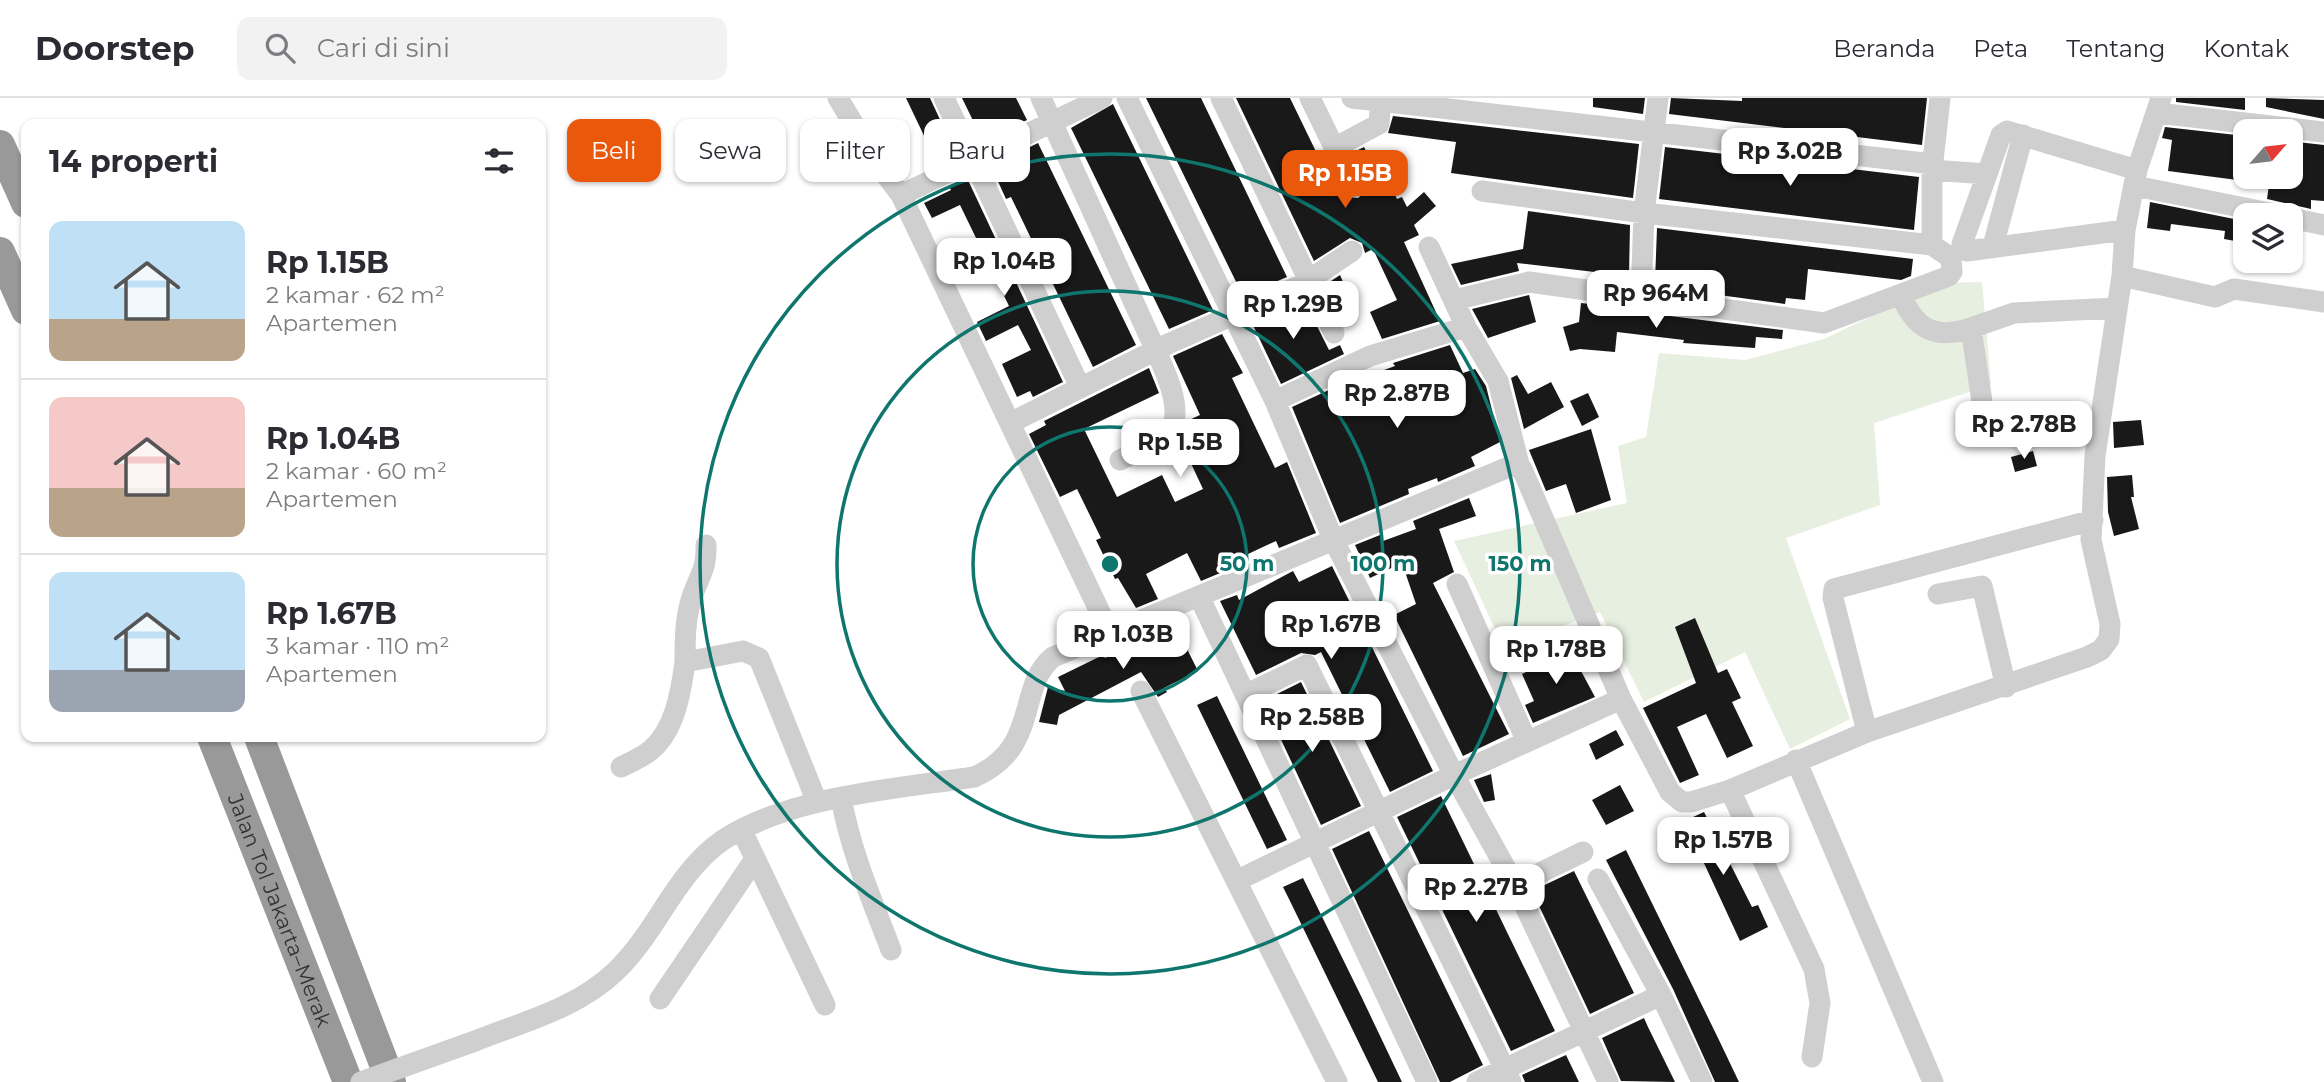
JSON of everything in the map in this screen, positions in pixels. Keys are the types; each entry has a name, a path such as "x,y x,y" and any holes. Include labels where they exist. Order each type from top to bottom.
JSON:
{"highway":[{"path":"0,145 21,192"},
{"path":"0,252 21,299"},
{"name":"Jalan Tol Jakarta–Merak","path":"214,742 348,1082"},
{"name":"Jalan Tol Jakarta–Merak","path":"261,742 391,1082"}],"street":[{"path":"838,98 876,162 901,194 1109,631"},
{"path":"944,98 954,119"},
{"path":"1041,98 1171,389 1174,424 1167,435 1120,460"},
{"path":"1030,131 1102,98"},
{"path":"1127,98 1275,401 1334,539 1454,775 1515,886 1608,1082"},
{"path":"1221,98 1334,333"},
{"path":"1310,98 1353,186"},
{"path":"1352,98 1381,99 1986,174"},
{"path":"1641,298 1644,213 1658,98"},
{"path":"1931,245 1932,167 1940,98"},
{"path":"1334,148 1379,124 1381,99"},
{"path":"1429,247 1466,327 1497,381 1519,464 1621,699 1670,792 1682,802 1691,802 1730,790 1867,732 2006,687 2101,650 2109,639 2110,624 2091,540 2095,456 2122,276 2125,230 2136,178 2159,106 2324,132"},
{"path":"2125,230 1967,251 1962,244 2000,135 2007,131 2136,178 2233,203"},
{"path":"1993,246 2023,135"},
{"path":"901,194 927,182"},
{"path":"983,182 1080,387"},
{"path":"1454,300 1528,282 1824,323 1942,280 1952,272 1951,258 1931,245 1644,213 1482,191"},
{"path":"2303,221 2324,225"},
{"path":"1010,423 1080,387 1303,284 1306,279 1352,251"},
{"path":"2122,276 2215,297 2234,289 2324,302"},
{"path":"1901,295 1909,315 1923,327 1950,333 2014,313 2117,308"},
{"path":"1275,401 1370,356 1466,327"},
{"path":"1972,328 1985,422"},
{"path":"361,1082 575,1002 616,971 704,855 725,839 790,810 817,802 974,777 984,773 1018,738 1025,724 1036,681 1048,661 1109,631 1519,464"},
{"path":"1867,732 1833,598 1834,589 2093,520"},
{"path":"621,767 651,751 666,733 682,685 685,627 692,597 704,575 706,545"},
{"path":"1457,584 1527,742"},
{"path":"1938,594 1982,586 2006,687"},
{"path":"1199,596 1427,1082"},
{"path":"685,662 743,651 759,658 817,802"},
{"path":"1245,695 1307,665 1508,1075"},
{"path":"1141,691 1337,1082"},
{"path":"1238,880 1454,775 1621,699"},
{"path":"1796,760 1933,1082"},
{"path":"1730,790 1814,969 1820,1003 1811,1057"},
{"path":"841,797 846,826 891,950"},
{"path":"742,831 825,1005"},
{"path":"1515,886 1583,852"},
{"path":"660,999 755,859"},
{"path":"1598,879 1661,995 1702,1082"},
{"path":"1477,1082 1508,1075 1584,1031 1661,995"}],"green space":[{"path":"1982,282 1991,385 1874,423 1880,505 1786,538 1850,719 1790,749 1745,652 1644,702 1600,612 1504,648 1454,541 1627,503 1618,446 1646,437 1659,353 1745,360 1824,339 1942,283"}],"building":[{"path":"906,98 930,98 940,119 924,119 924,136"},
{"path":"962,98 1016,98 1026,119 972,119"},
{"path":"1146,98 1201,98 1287,277 1243,296"},
{"path":"1236,98 1290,98 1322,164 1327,162 1346,197 1358,198 1364,193 1365,181 1352,153 1364,147 1378,175 1380,163 1397,199 1402,197 1407,207 1424,192 1436,206 1414,225 1419,235 1404,242 1440,321 1382,339 1370,312 1397,300 1373,249 1365,253 1362,243 1350,238 1314,261"},
{"path":"1593,98 1645,98 1643,114 1593,107"},
{"path":"1671,98 1742,101 1742,98 1927,98 1922,145 1669,114"},
{"path":"2176,98 2245,98 2245,110 2176,102"},
{"path":"2266,98 2324,100 2324,119 2266,107"},
{"path":"1113,104 1213,310 1169,329 1071,128"},
{"path":"1393,116 1639,144 1633,198 1451,173 1456,142 1388,133"},
{"path":"2165,127 2233,135 2233,179 2168,171 2172,140 2162,138"},
{"path":"1038,143 1136,345 1093,367 1011,197 1006,199 998,182 1030,182 1030,147"},
{"path":"2303,143 2324,145 2324,201 2311,200 2311,209 2303,207 2303,203 2267,199 2268,189 2303,189"},
{"path":"1665,147 1919,177 1914,230 1659,199"},
{"path":"958,182 969,182 1063,382 1033,397 1030,391 1017,397 1002,364 1031,350 1018,325 986,341 977,322 1009,306 960,205 932,218 924,203 951,190 949,186"},
{"path":"2150,202 2233,219 2233,241 2224,239 2225,231 2171,224 2170,231 2147,228"},
{"path":"1528,211 1630,225 1629,276 1517,263 1519,271 1461,285 1451,264 1523,249"},
{"path":"1657,228 1913,259 1911,276 1901,280 1808,269 1805,300 1786,298 1785,304 1675,289 1676,284 1655,282"},
{"path":"1340,275 1350,298 1335,305 1325,285"},
{"path":"1529,295 1536,322 1488,338 1472,309"},
{"path":"1303,298 1329,350 1340,345 1344,354 1281,384 1251,321"},
{"path":"1581,303 1783,330 1782,339 1756,337 1755,348 1683,343 1684,340 1617,332 1615,352 1580,349 1570,351 1563,327 1579,322"},
{"path":"1222,334 1243,373 1232,378 1275,468 1287,462 1316,533 1279,548 1276,541 1231,562 1233,566 1201,581 1187,553 1146,574 1158,599 1136,608 1118,578 1115,579 1096,540 1101,538 1077,489 1060,497 1029,434 1046,425 1044,421 1149,368 1159,393 1084,429 1117,497 1162,475 1175,502 1203,489 1180,440 1187,421 1200,415 1173,356"},
{"path":"1450,345 1463,373 1475,369 1486,386 1500,442 1471,457 1475,466 1438,482 1437,478 1408,489 1409,494 1340,523 1292,407 1355,378 1357,380 1395,366 1393,363"},
{"path":"1517,375 1528,394 1551,382 1564,407 1524,429 1511,378"},
{"path":"1588,393 1599,417 1582,426 1570,401"},
{"path":"2048,410 2049,442 2033,442 2031,411"},
{"path":"2141,420 2144,445 2114,448 2113,422"},
{"path":"1591,429 1611,500 1576,513 1566,484 1546,491 1529,450"},
{"path":"2033,451 2037,466 2015,472 2011,457"},
{"path":"2132,475 2134,497 2131,497 2139,529 2114,536 2108,512 2107,477"},
{"path":"1469,498 1476,516 1439,529 1454,572 1433,583 1509,734 1463,756 1394,615 1416,604 1402,563 1370,578 1355,545 1380,535 1383,541 1416,529 1413,521"},
{"path":"1332,566 1433,771 1390,792 1321,652 1315,655 1301,653 1256,675 1220,601 1237,595 1239,600 1293,571 1299,582"},
{"path":"1695,618 1718,673 1727,669 1741,698 1732,702 1753,746 1727,758 1706,714 1677,727 1699,775 1680,783 1643,708 1696,683 1675,627"},
{"path":"1173,621 1198,671 1164,688 1167,692 1158,697 1141,672 1059,715 1057,725 1039,722 1048,687 1065,691 1058,677 1103,655 1105,658 1149,636 1147,632"},
{"path":"1567,645 1595,697 1533,723 1525,705 1534,701 1522,674 1552,660 1549,654"},
{"path":"1301,682 1361,806 1321,825 1263,701"},
{"path":"1217,696 1287,840 1267,849 1197,705"},
{"path":"1616,730 1624,745 1596,760 1589,744"},
{"path":"1491,774 1495,800 1484,802 1474,780"},
{"path":"1620,785 1634,811 1606,825 1592,800"},
{"path":"1441,796 1555,1031 1511,1051 1397,817"},
{"path":"1704,812 1752,907 1758,905 1768,927 1740,941 1703,861 1699,863 1680,823"},
{"path":"1369,831 1483,1065 1450,1082 1440,1082 1332,849"},
{"path":"1626,850 1739,1082 1715,1082 1673,989 1606,860"},
{"path":"1574,871 1634,993 1590,1014 1532,891"},
{"path":"1303,878 1402,1082 1378,1082 1283,887"},
{"path":"1644,1018 1675,1082 1621,1081 1602,1038"},
{"path":"1566,1055 1579,1082 1525,1082 1522,1075"}]}
